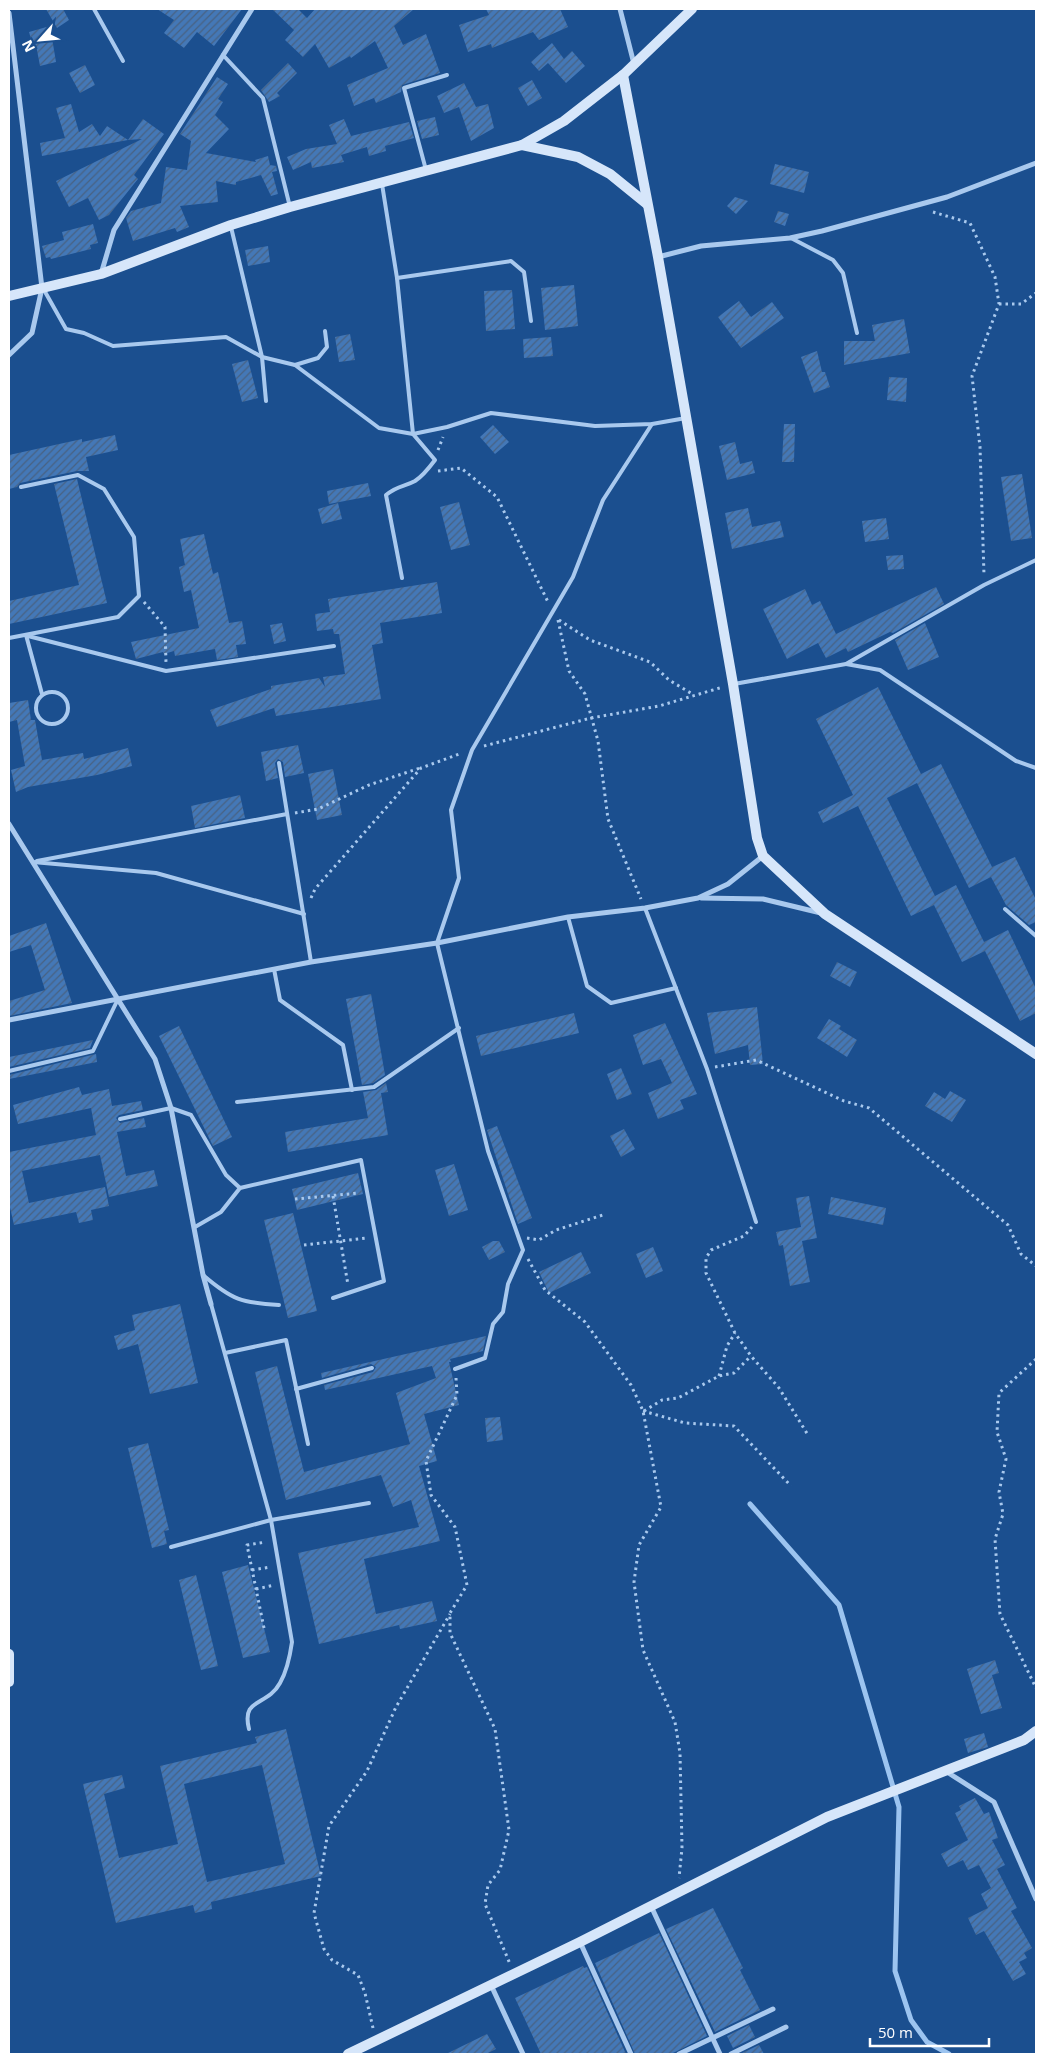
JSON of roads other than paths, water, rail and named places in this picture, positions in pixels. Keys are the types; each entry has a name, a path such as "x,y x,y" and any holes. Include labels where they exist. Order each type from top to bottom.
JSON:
{"street":[{"path":"101,274 114,230 252,9"},
{"path":"620,9 634,65"},
{"path":"9,296 101,274 231,225 290,207 522,146 564,120 623,75 692,9"},
{"path":"9,13 42,288 32,333 9,355"},
{"path":"623,75 658,257 733,684 757,838 763,856 825,914 1036,1054"},
{"path":"522,146 578,156 610,174 647,204"},
{"path":"658,257 701,246 790,238 822,231 946,197 1036,163"},
{"path":"9,824 155,1059 172,1108 203,1275 211,1304"},
{"path":"698,898 728,884 763,856"},
{"path":"9,1020 312,962 437,943 568,917 645,908 698,898 763,899 825,914"},
{"path":"9,1654 9,1682"},
{"path":"348,2054 580,1942 827,1817 948,1772 1024,1740 1036,1731"},
{"path":"948,1772 994,1802 1036,1899"},
{"path":"651,1906 720,2054"},
{"path":"580,1942 631,2054"},
{"path":"492,1985 523,2054"},
{"path":"679,2054 773,2009"},
{"path":"732,2054 786,2027"}],"lane":[{"path":"94,9 123,62"},
{"path":"223,55 263,98 290,207"},
{"path":"426,170 404,88 447,75"},
{"path":"381,182 397,278 412,434 435,460 425,473 414,482 397,486 386,495 402,578"},
{"path":"231,225 262,357 266,401"},
{"path":"790,238 833,260 844,273 857,333"},
{"path":"397,278 511,261 524,272 531,321"},
{"path":"42,288 66,329 84,333 113,346 226,337 262,357 295,365 380,428 412,434 446,427 492,413 595,426 652,424 686,418"},
{"path":"295,365 318,358 327,347 325,331"},
{"path":"455,1369 485,1358 493,1324 503,1312 508,1284 523,1250 488,1151 437,943 459,878 451,810 472,750 574,578 604,500 652,424"},
{"path":"9,638 118,617 140,596 134,537 104,489 78,475 21,487"},
{"path":"733,684 846,664 984,585 1036,560"},
{"path":"26,635 166,671 334,646"},
{"path":"26,635 42,694 36,704 37,715 45,723 56,724 65,717 68,706 63,696 53,691 42,694"},
{"path":"846,664 880,670 1016,761 1036,768"},
{"path":"279,763 312,962"},
{"path":"32,862 287,814"},
{"path":"32,862 156,873 304,914"},
{"path":"645,908 707,1069 756,1222"},
{"path":"1005,909 1036,936"},
{"path":"568,917 587,986 611,1003 676,988"},
{"path":"274,969 280,1000 342,1045 352,1090"},
{"path":"9,1071 93,1051 118,999"},
{"path":"237,1102 374,1087 459,1028"},
{"path":"120,1119 172,1108 191,1115 226,1175 240,1188"},
{"path":"195,1227 221,1212 240,1188 361,1160 384,1281 333,1298"},
{"path":"203,1275 227,1295 249,1303 279,1305"},
{"path":"211,1304 271,1520 273,1542 292,1642 290,1656 280,1684 267,1697 249,1708 246,1715 249,1729"},
{"path":"225,1353 286,1340 308,1444"},
{"path":"296,1389 372,1368"},
{"path":"171,1547 271,1520 369,1504"}],"waterway":[{"path":"750,1504 839,1605 899,1807 895,1971 911,2020 927,2042 949,2054"}]}
